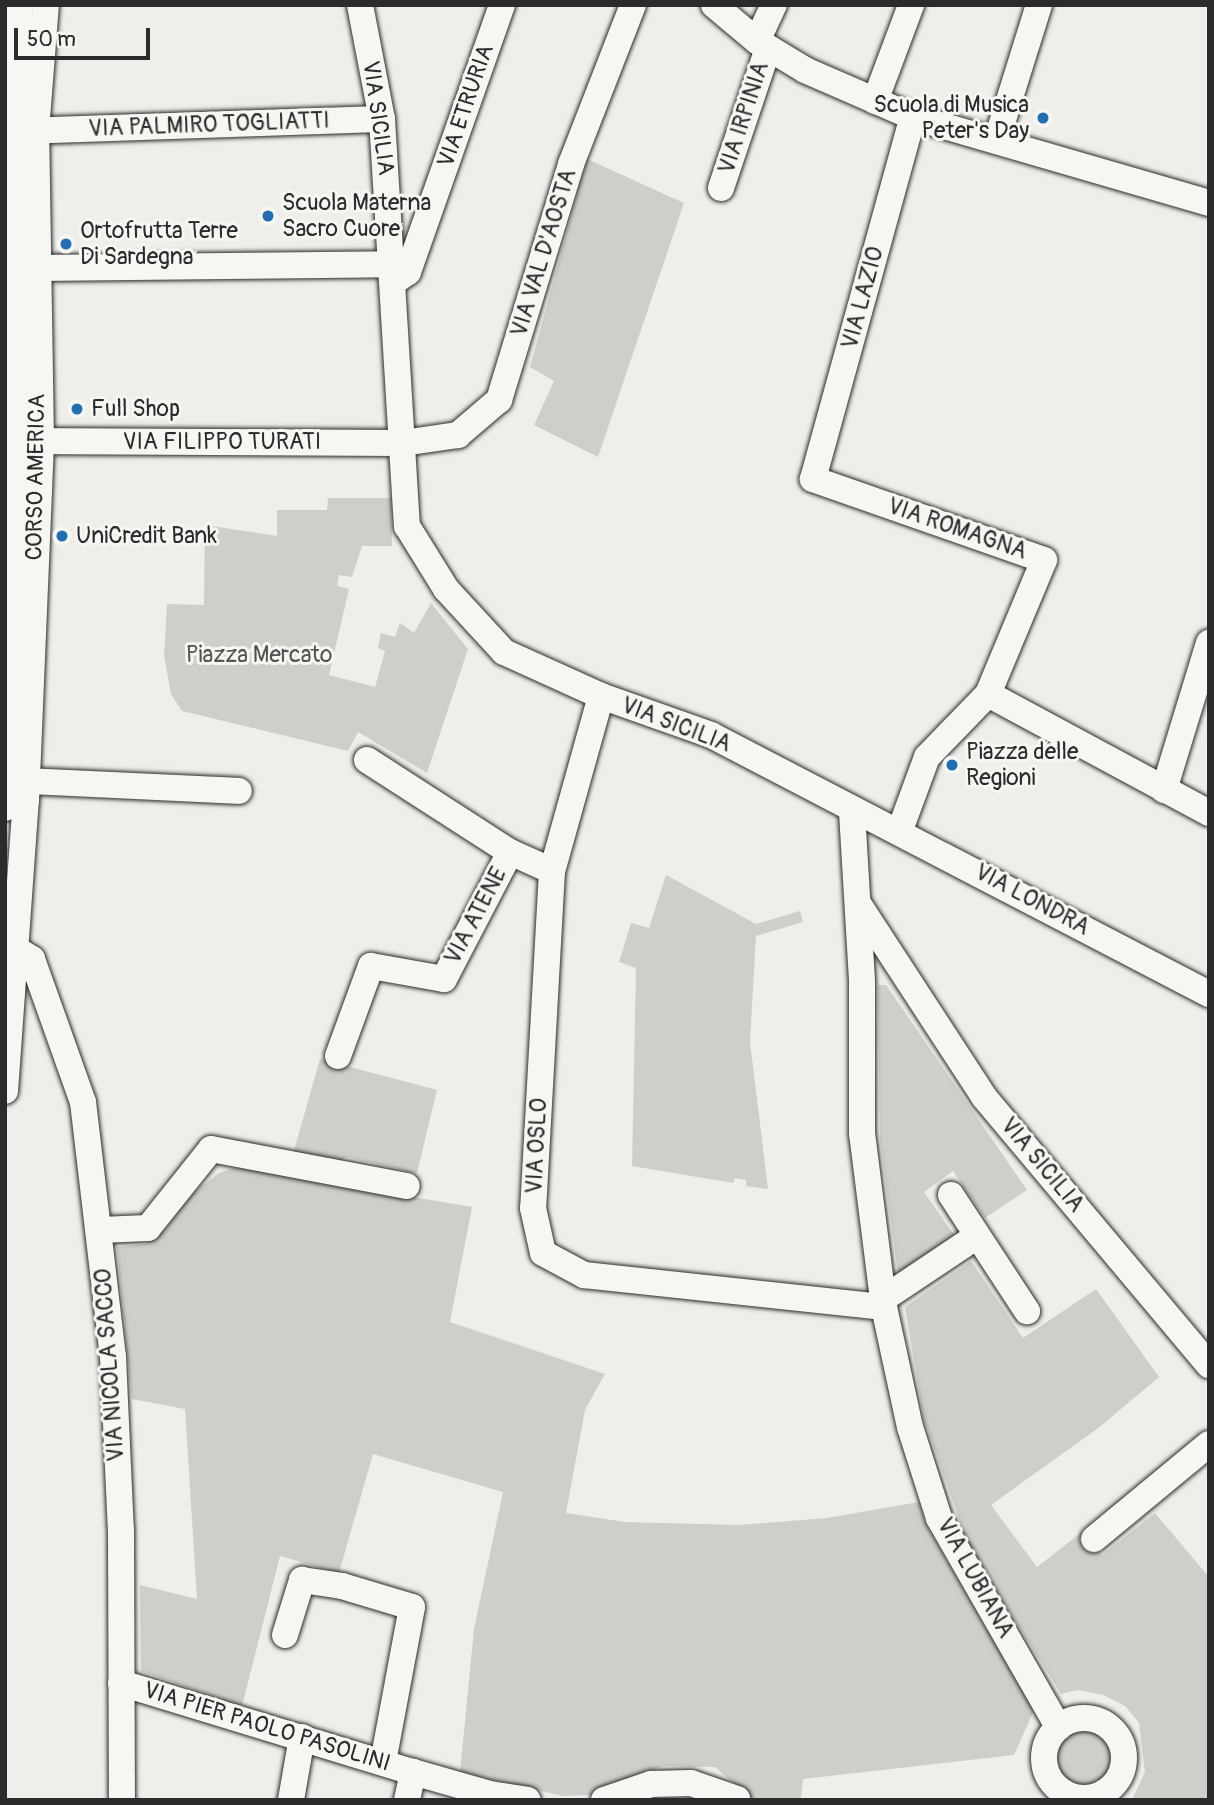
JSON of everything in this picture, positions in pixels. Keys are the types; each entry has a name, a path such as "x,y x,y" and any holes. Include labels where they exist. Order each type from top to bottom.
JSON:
{"street":[{"name":"CORSO AMERICA","path":"19,327 37,268 25,131 20,5"},
{"name":"CORSO AMERICA","path":"5,1091 11,949 27,780 30,441 9,187 25,131 46,5"},
{"name":"VIA SICILIA","path":"360,5 382,119 394,273 407,526 446,589 504,652 601,696 711,735 852,812 858,903 898,968 984,1097 1209,1365"},
{"name":"VIA ETRURIA","path":"394,273 408,272 502,5"},
{"name":"VIA VAL D'AOSTA","path":"402,443 458,435 499,400 570,164 633,5"},
{"path":"713,5 762,45 875,101 914,117 997,139 1209,204"},
{"name":"VIA IRPINIA","path":"721,188 774,5"},
{"path":"875,101 911,5"},
{"path":"997,139 1039,5"},
{"name":"VIA LAZIO","path":"813,479 914,117"},
{"name":"VIA PALMIRO TOGLIATTI","path":"25,131 382,119"},
{"path":"37,268 394,273"},
{"name":"CORSO AMERICA","path":"5,808 11,482 30,441"},
{"name":"VIA FILIPPO TURATI","path":"30,441 402,443"},
{"name":"VIA ROMAGNA","path":"813,479 1044,560 988,694"},
{"path":"1164,790 1209,643"},
{"path":"900,830 927,757 988,694 1209,813"},
{"name":"VIA OSLO","path":"601,696 552,871 533,1208 543,1253 584,1275 884,1303"},
{"path":"366,760 510,852 552,871"},
{"path":"27,780 239,791"},
{"name":"VIA LONDRA","path":"852,812 900,830 1209,994"},
{"name":"VIA ATENE","path":"338,1056 371,966 444,979 510,852"},
{"name":"VIA LUBIANA","path":"858,903 862,982 862,1133 884,1303 910,1427 939,1518 1058,1727"},
{"name":"VIA NICOLA SACCO","path":"11,949 32,959 46,988 83,1102 100,1230 113,1371 121,1530 122,1800"},
{"path":"862,982 898,968"},
{"path":"100,1230 148,1228 211,1149 407,1185"},
{"path":"951,1195 1027,1311"},
{"path":"884,1303 977,1236"},
{"path":"1094,1539 1209,1444"},
{"path":"285,1635 302,1580 342,1586 412,1607 383,1762"},
{"name":"VIA PIER PAOLO PASOLINI","path":"121,1682 413,1772 490,1794 528,1800"},
{"path":"1083,1718 1097,1720 1109,1726 1124,1749 1124,1764 1112,1788 1087,1799 1073,1799 1052,1784 1045,1765 1045,1748 1058,1727 1083,1718"},
{"path":"291,1800 302,1737"},
{"name":"VIA PIER PAOLO PASOLINI","path":"407,1800 413,1772"},
{"path":"604,1800 651,1784 691,1783 737,1799"}],"green space":[{"path":"587,159 684,203 598,457 534,425 554,381 530,367"},
{"name":"Piazza Mercato","path":"328,498 391,498 392,546 362,546 352,577 339,575 337,586 349,589 329,675 375,687 385,651 378,648 381,633 395,637 400,623 414,633 431,603 468,649 427,773 358,732 348,751 182,711 171,694 164,656 167,604 204,605 205,525 277,536 277,510 327,510"},
{"path":"666,875 756,924 800,911 803,922 756,936 750,1042 768,1189 746,1186 746,1180 735,1178 733,1183 632,1166 636,968 619,962 631,923 649,928"},
{"path":"878,985 886,985 1027,1190 985,1218 953,1171 924,1192 954,1235 898,1274 880,1140"},
{"path":"320,1059 437,1090 417,1173 346,1157 337,1164 293,1154"},
{"path":"237,1167 472,1207 450,1322 605,1374 585,1410 566,1513 625,1522 739,1525 827,1518 919,1502 925,1523 1034,1710 1014,1755 803,1779 801,1798 779,1800 752,1800 715,1767 663,1766 590,1795 563,1796 460,1772 474,1629 503,1492 373,1454 339,1573 280,1556 242,1706 141,1671 140,1585 197,1599 185,1409 132,1399 117,1247 146,1244 166,1228 191,1195 219,1173"},
{"path":"971,1261 1023,1338 1096,1289 1159,1377 1097,1429 991,1505 1037,1567 1082,1532 1102,1555 1155,1513 1209,1577 1209,1800 1132,1800 1145,1772 1139,1723 1125,1706 1103,1695 1078,1690 1061,1694 968,1544 924,1419 905,1307"},
{"path":"1082,1730 1098,1735 1106,1743 1111,1759 1106,1775 1098,1783 1082,1788 1066,1783 1058,1775 1053,1759 1058,1743 1066,1735"}],"place":[{"name":"Scuola di Musica Peter's Day","path":"1043,118"},
{"name":"Scuola Materna Sacro Cuore","path":"268,216"},
{"name":"Ortofrutta Terre Di Sardegna","path":"66,244"},
{"name":"Full Shop","path":"77,409"},
{"name":"UniCredit Bank","path":"62,536"},
{"name":"Piazza delle Regioni","path":"952,765"}]}
